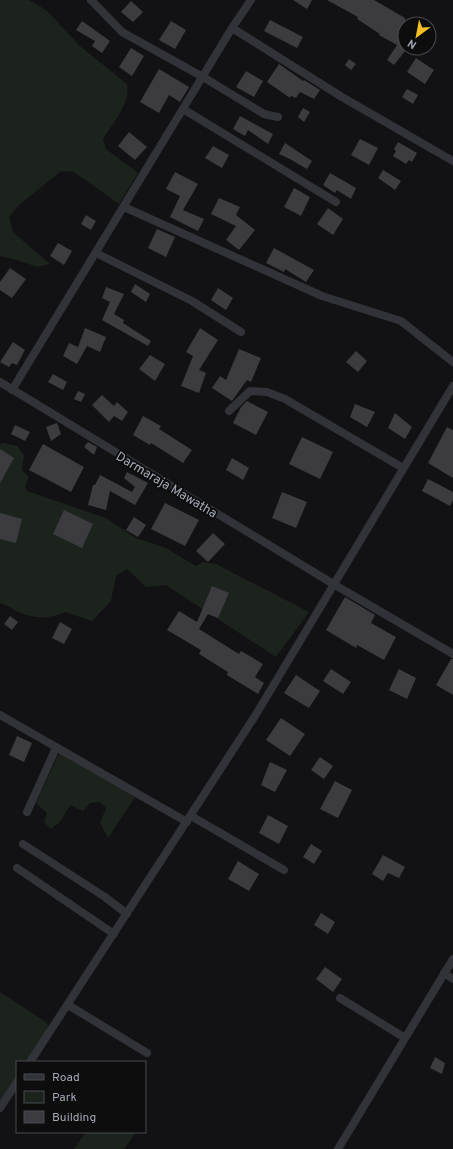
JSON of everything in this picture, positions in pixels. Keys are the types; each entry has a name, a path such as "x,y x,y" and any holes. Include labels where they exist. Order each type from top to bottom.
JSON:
{"street":[{"path":"91,0 122,32 264,114 278,117"},
{"path":"12,390 232,28 251,0"},
{"path":"232,28 342,97 453,162"},
{"path":"183,109 336,202"},
{"path":"124,207 322,296 401,321 453,362"},
{"path":"96,252 192,301 241,332"},
{"name":"Darmaraja Mawatha","path":"0,382 335,585 453,654"},
{"path":"31,1061 189,819 335,585 453,386"},
{"path":"229,411 250,392 267,392 285,399 403,468"},
{"path":"0,715 56,748 284,870"},
{"path":"27,812 56,748"},
{"path":"23,844 105,897 127,914"},
{"path":"17,868 114,934"},
{"path":"338,1149 453,959"},
{"path":"444,973 453,979"},
{"path":"340,998 405,1038"},
{"path":"68,1005 147,1053"},
{"path":"0,1108 16,1084"}],"green space":[{"path":"0,0 29,0 46,10 80,46 127,84 128,91 124,106 103,139 106,149 138,173 119,204 74,172 61,171 18,206 9,217 13,232 50,264 37,267 0,256"},
{"path":"4,443 17,446 24,455 22,470 29,477 25,486 27,491 106,518 136,538 166,548 196,566 203,562 216,564 309,612 276,657 166,585 146,587 127,569 116,576 111,601 92,621 65,612 51,617 31,616 22,614 0,603 0,444"},
{"path":"60,751 137,794 108,838 100,823 106,808 100,802 90,803 83,811 70,805 60,822 51,829 44,822 47,813 36,803"},
{"path":"0,992 46,1022 51,1030 32,1061 16,1061 16,1086 0,1111"},
{"path":"85,1133 135,1133 124,1149 74,1149"}],"building":[{"path":"293,0 312,0 307,9"},
{"path":"327,0 374,0 402,16 397,16 397,45 379,35 380,34 357,19 358,17"},
{"path":"131,1 143,12 133,22 121,12"},
{"path":"270,20 303,37 297,48 264,31"},
{"path":"82,21 110,41 102,53 92,46 95,41 76,30"},
{"path":"171,21 186,30 175,49 159,40"},
{"path":"397,45 397,56 401,56 394,65 387,60"},
{"path":"131,48 144,56 132,76 119,67"},
{"path":"416,58 434,70 425,84 407,72"},
{"path":"349,59 356,64 351,70 345,65"},
{"path":"279,64 303,81 304,80 320,90 314,99 300,92 296,98 291,96 290,98 267,82"},
{"path":"159,69 189,87 180,102 169,95 159,113 140,102"},
{"path":"246,71 263,81 254,97 236,87"},
{"path":"407,89 418,95 413,104 402,97"},
{"path":"303,108 310,112 304,122 298,117"},
{"path":"240,116 273,134 268,144 248,130 245,136 233,129"},
{"path":"129,132 147,147 135,160 118,146"},
{"path":"360,139 378,148 369,165 351,155"},
{"path":"398,142 417,153 412,162 409,160 406,164 393,156 396,151 394,149"},
{"path":"285,143 312,161 307,169 279,154"},
{"path":"213,146 229,155 222,168 205,158"},
{"path":"383,170 401,181 395,190 378,178"},
{"path":"175,172 198,184 183,210 204,219 198,231 170,217 180,196 166,189"},
{"path":"330,173 356,188 351,199 337,190 335,193 323,185"},
{"path":"294,188 310,197 301,216 284,207"},
{"path":"219,198 240,207 236,215 255,230 239,250 226,240 236,226 211,214"},
{"path":"328,208 343,219 333,235 317,224"},
{"path":"86,215 96,221 91,230 81,224"},
{"path":"157,229 175,237 166,257 148,248"},
{"path":"58,243 72,251 64,265 50,256"},
{"path":"274,248 314,270 306,282 285,269 284,272 266,263"},
{"path":"10,268 26,279 12,298 0,290 0,282"},
{"path":"135,284 150,294 146,302 131,292"},
{"path":"106,287 124,294 114,314 124,320 123,323 151,341 148,346 102,320 110,302 102,298"},
{"path":"218,288 233,298 226,310 211,300"},
{"path":"85,328 106,337 100,352 87,346 77,364 63,356 69,343 78,347"},
{"path":"200,328 218,340 199,370 206,373 199,393 181,386 193,356 186,352"},
{"path":"13,342 25,350 17,365 12,363 9,367 0,362"},
{"path":"239,349 261,358 251,382 247,380 232,401 212,388 220,376 226,380"},
{"path":"356,351 367,361 358,372 346,362"},
{"path":"150,355 165,364 155,381 139,369"},
{"path":"53,374 67,382 63,390 48,382"},
{"path":"78,391 85,394 81,402 74,399"},
{"path":"102,395 114,406 117,402 128,412 122,421 114,416 109,422 92,405"},
{"path":"247,401 268,412 256,435 233,423 241,407"},
{"path":"355,404 375,412 367,427 350,417"},
{"path":"395,413 412,427 405,439 388,428"},
{"path":"143,416 161,426 159,429 192,450 183,463 151,443 150,445 133,435"},
{"path":"57,423 61,434 51,441 46,427"},
{"path":"15,425 30,432 25,441 11,434"},
{"path":"447,427 453,430 453,478 428,463"},
{"path":"302,437 333,452 320,479 289,464"},
{"path":"88,442 97,447 94,455 84,447"},
{"path":"43,444 84,467 71,492 29,470"},
{"path":"0,449 14,458 0,483"},
{"path":"232,458 249,468 243,480 226,470"},
{"path":"127,472 148,483 135,505 110,491 106,510 88,505 93,485 95,485 100,475 132,492 135,487 124,478"},
{"path":"428,479 453,492 453,500 450,506 422,491"},
{"path":"282,492 307,502 296,528 272,518"},
{"path":"165,503 199,520 185,546 151,529"},
{"path":"64,510 93,524 82,548 53,534"},
{"path":"0,513 22,519 16,543 0,539"},
{"path":"134,517 146,525 138,537 126,530"},
{"path":"213,533 225,544 208,562 196,551"},
{"path":"212,586 229,593 218,618 208,614 199,629 239,654 241,651 263,664 255,677 264,683 258,694 227,675 228,672 199,654 201,650 167,630 179,611 197,622"},
{"path":"345,597 375,615 371,623 396,637 384,660 357,645 356,648 326,630"},
{"path":"10,616 18,622 12,630 4,624"},
{"path":"60,622 72,629 64,644 52,638"},
{"path":"451,659 453,659 453,695 436,685"},
{"path":"331,669 351,682 343,694 323,681"},
{"path":"399,669 416,678 407,699 389,690"},
{"path":"296,675 320,691 309,708 284,693"},
{"path":"281,718 305,734 290,756 266,740"},
{"path":"17,736 32,743 24,762 9,755"},
{"path":"320,757 333,766 324,779 311,770"},
{"path":"270,762 287,770 275,792 261,785"},
{"path":"335,781 352,790 338,818 320,809"},
{"path":"268,815 288,826 279,844 259,833"},
{"path":"311,844 322,851 314,864 303,857"},
{"path":"383,855 405,867 399,878 388,873 383,881 372,874"},
{"path":"238,861 259,874 249,891 228,879"},
{"path":"321,913 335,922 328,934 314,925"},
{"path":"325,967 342,979 333,992 316,979"},
{"path":"435,1057 445,1063 442,1074 430,1068"}]}
